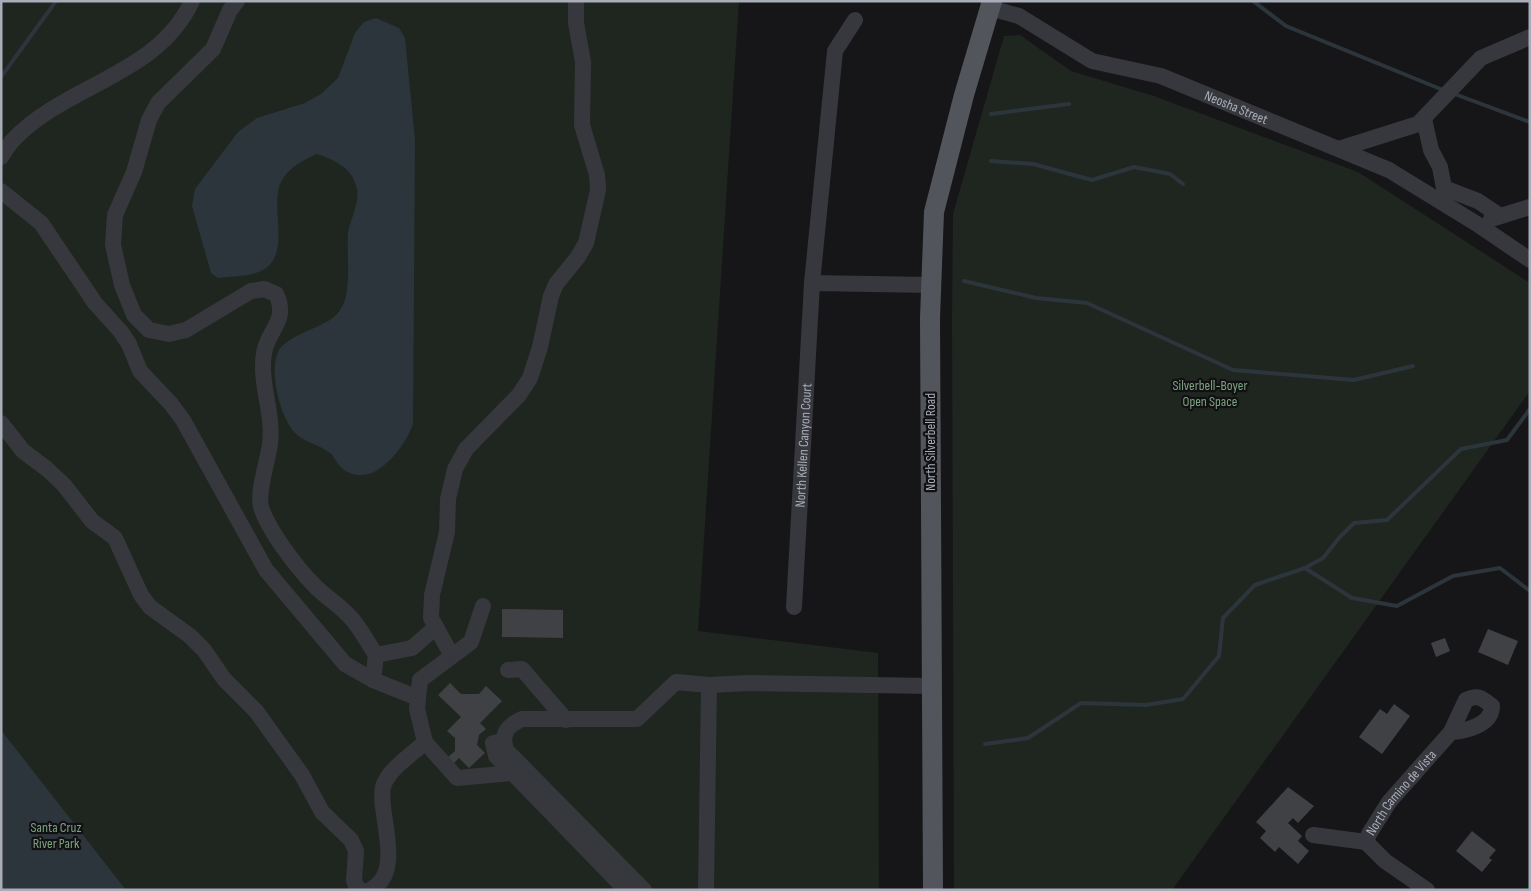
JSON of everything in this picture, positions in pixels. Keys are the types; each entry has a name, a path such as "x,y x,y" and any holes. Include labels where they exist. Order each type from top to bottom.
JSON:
{"main road":[{"name":"North Silverbell Road","path":"933,890 931,285 934,212 964,95 991,4"}],"street":[{"path":"1,157 14,139 54,108 142,60 174,29 187,13 192,1"},
{"path":"237,1 230,10 213,49 158,104 149,120 134,172 115,215 113,244 122,285 134,315 149,330 168,334 186,330 251,292 264,289 276,294 281,304 281,317 269,338 264,352 262,369 270,416 270,442 260,505 268,526 313,584 352,620 376,655 373,680"},
{"path":"452,656 431,618 432,595 447,532 448,499 455,469 466,449 519,395 530,378 540,347 551,296 556,284 578,258 586,243 598,190 597,175 582,126 583,62 576,23 576,1"},
{"name":"Neosha Street","path":"991,4 1019,16 1092,61 1161,76 1389,170 1477,224 1530,260"},
{"name":"North Kellen Canyon Court","path":"794,607 812,283 836,51 855,20"},
{"path":"1339,149 1418,124 1481,58 1530,37"},
{"path":"1424,119 1431,150 1440,167 1444,188 1478,201 1500,216"},
{"path":"1,191 41,223 96,303 121,332 140,371 171,404 183,420 266,570 310,619 345,664 373,680 418,698"},
{"path":"1477,224 1530,207"},
{"path":"812,283 931,285"},
{"path":"1,423 23,451 64,485 92,520 115,538 141,594 150,607 190,636 204,650 224,679 256,711 302,775 322,812 351,840 356,851 354,880 357,889 361,890"},
{"path":"484,606 471,642 420,680 417,709 426,742 457,778 512,773"},
{"path":"376,655 412,648 436,627"},
{"path":"508,670 522,669 566,720"},
{"path":"644,890 510,754 503,741 505,732 510,725 522,718 566,720 637,719 676,682 709,685 749,683 931,686"},
{"path":"706,890 709,685"},
{"name":"North Camino de Vista","path":"1426,890 1385,861 1366,842 1389,802 1451,732"},
{"path":"503,741 493,743 496,756 626,890"},
{"path":"370,890 376,887 383,875 388,857 388,833 382,801 383,786 390,775 426,742"},
{"path":"1313,835 1366,842"}],"green space":[{"name":"Santa Cruz River Park","path":"1,1 739,1 698,631 878,653 879,890 1,890"},
{"name":"Silverbell-Boyer Open Space","path":"1020,35 1071,71 1154,96 1358,172 1530,283 1530,391 1172,890 954,890 953,214 1004,36"}],"shaded area":[{"path":"376,18 399,28 405,38 415,140 413,424 403,444 388,462 376,471 366,475 356,475 343,469 330,453 302,439 294,432 284,415 275,381 276,359 279,350 295,337 333,318 342,307 346,297 348,233 358,194 352,176 337,162 317,154 292,169 284,177 278,192 278,241 276,253 272,262 263,270 247,275 218,278 211,273 192,206 195,189 238,132 257,118 305,103 321,94 338,78 355,33 364,22"},
{"path":"1,730 126,890 1,890"}],"building":[{"path":"502,609 563,610 563,638 502,637"},
{"path":"1488,629 1518,641 1508,665 1478,652"},
{"path":"1445,638 1450,651 1436,657 1431,643"},
{"path":"450,683 461,694 479,694 486,686 502,701 480,723 486,729 479,735 477,745 485,753 469,768 459,758 453,764 447,758 455,751 455,738 447,731 461,717 438,695"},
{"path":"1394,704 1410,716 1382,754 1359,737 1380,709 1387,714"},
{"path":"1288,787 1314,806 1298,823 1293,818 1288,823 1302,836 1298,841 1309,851 1298,864 1279,847 1275,852 1260,838 1266,831 1256,822"},
{"path":"1472,831 1496,850 1489,858 1492,860 1482,872 1456,851"}],"waterway":[{"path":"1,77 56,1"},
{"path":"1253,1 1286,26 1443,90"},
{"path":"1452,93 1530,122"},
{"path":"991,114 1069,104"},
{"path":"991,161 1033,164 1092,180 1134,167 1170,174 1183,184"},
{"path":"964,281 1036,298 1087,303 1233,370 1354,380 1413,366"},
{"path":"985,744 1028,738 1081,703 1146,705 1183,699 1219,656 1223,618 1255,585 1305,568 1323,558 1354,523 1387,520 1461,449 1507,440 1530,409"},
{"path":"1305,568 1352,598 1397,606 1453,576 1500,568 1530,591"}]}
